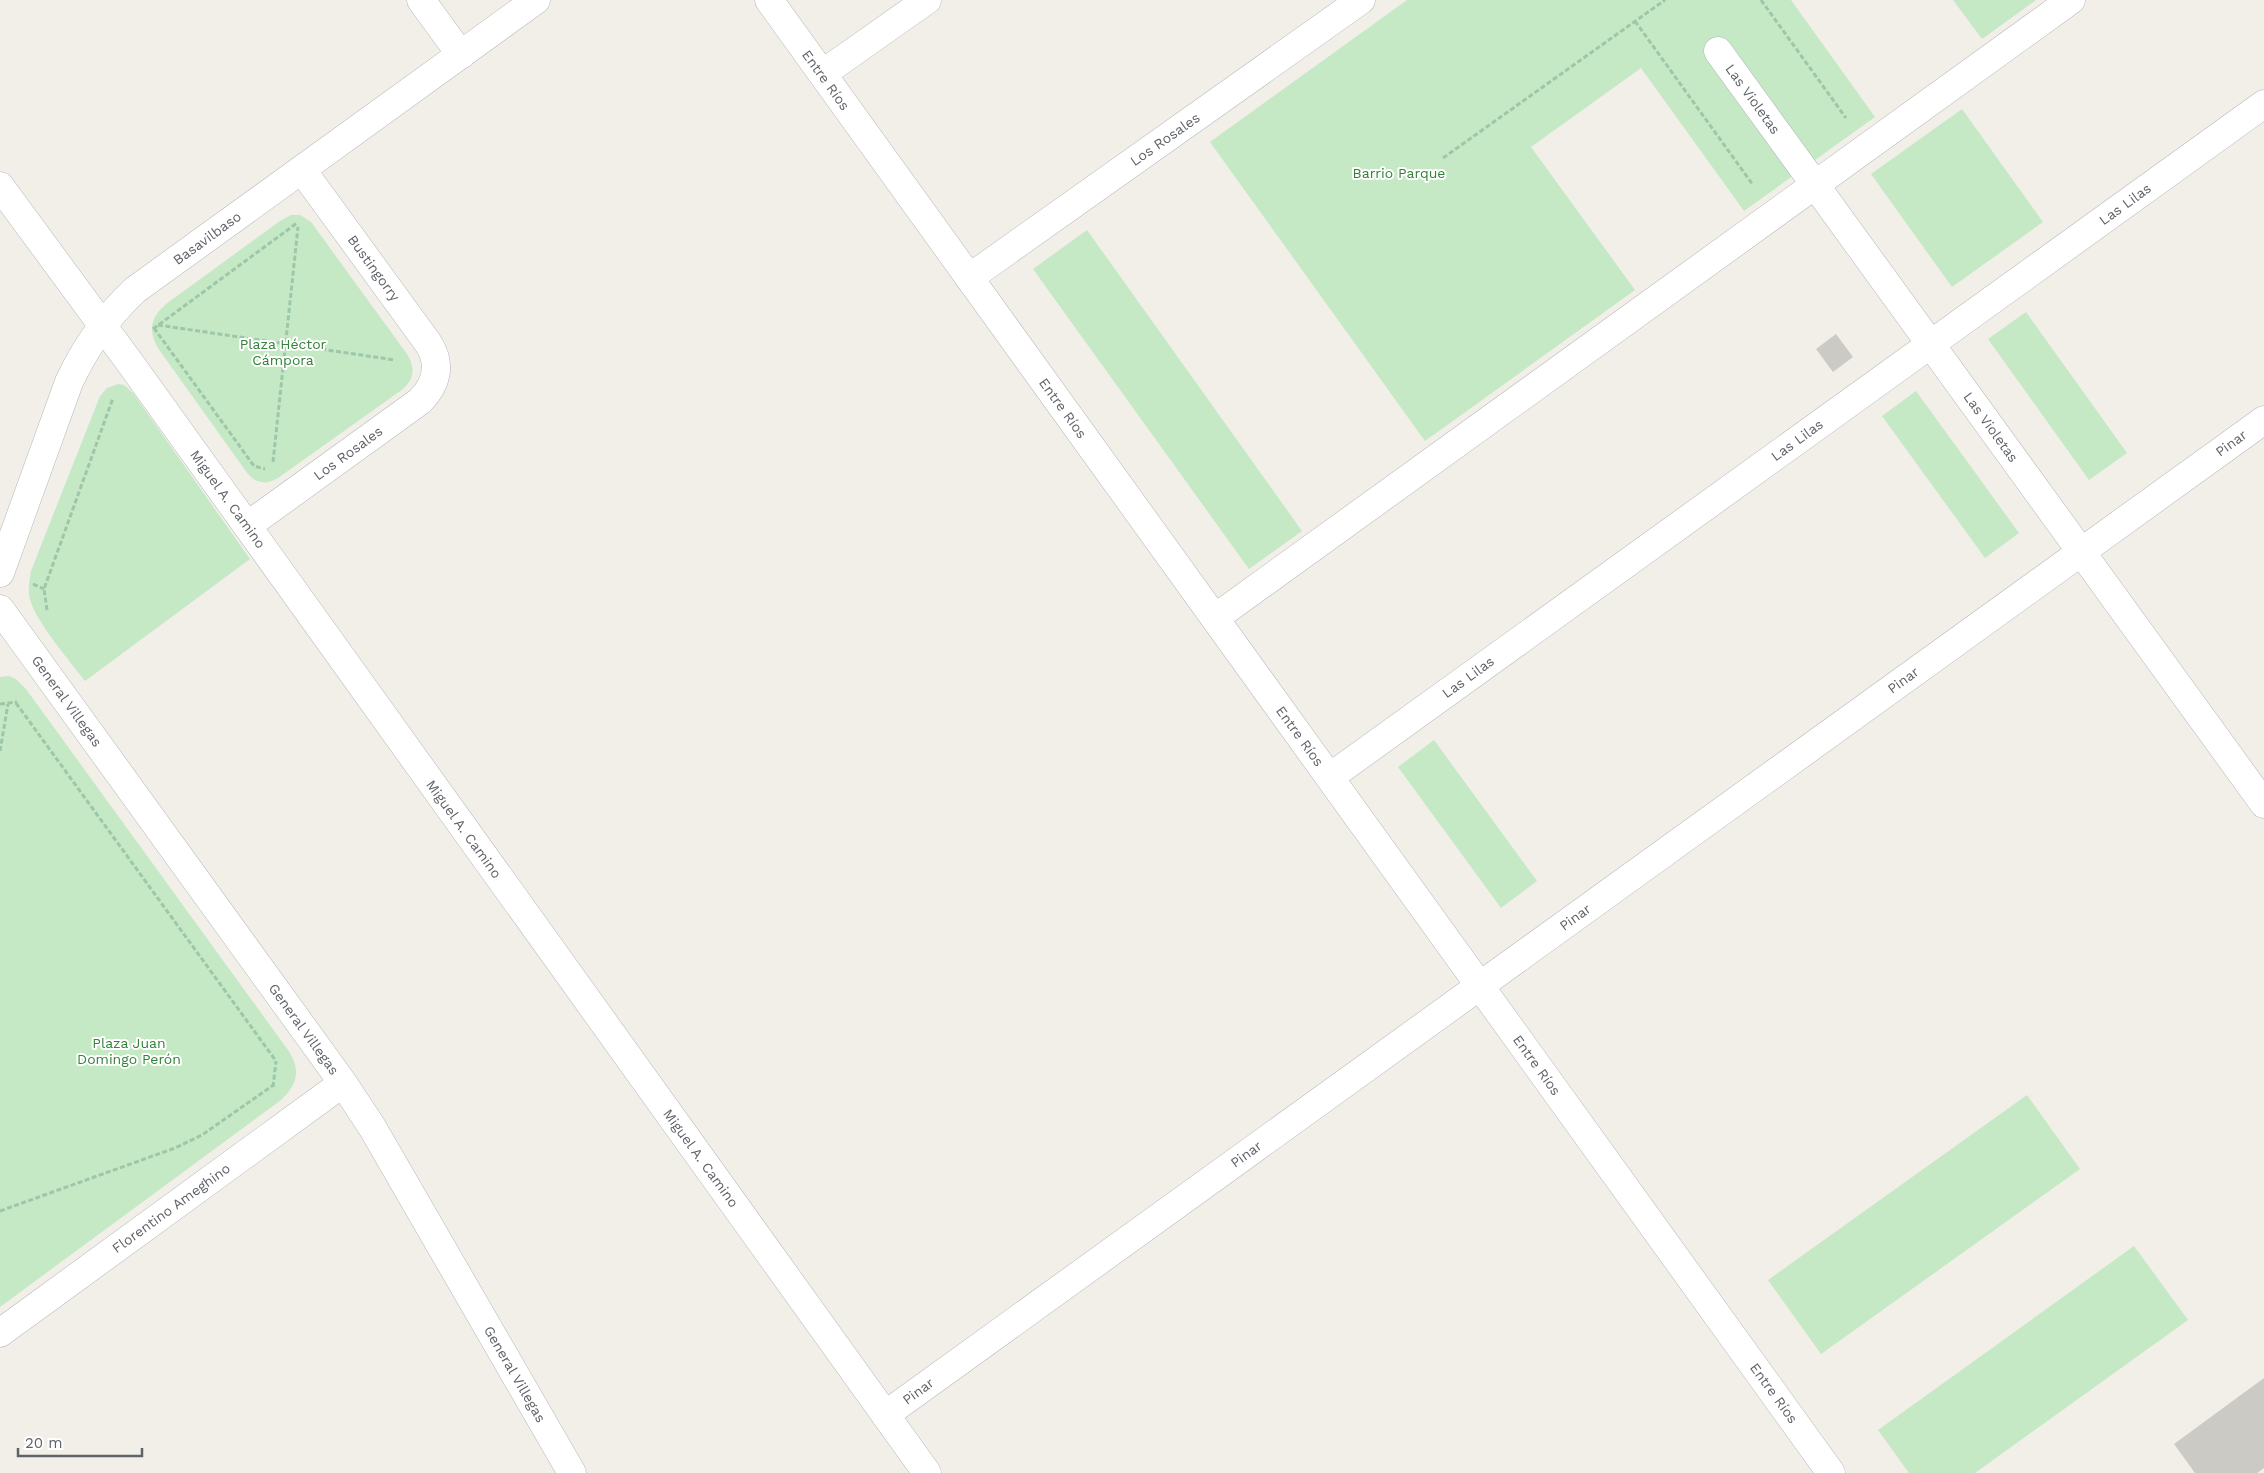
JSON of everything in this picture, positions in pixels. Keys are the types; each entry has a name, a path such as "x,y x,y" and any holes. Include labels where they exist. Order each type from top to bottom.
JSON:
{"street":[{"path":"421,0 460,55"},
{"name":"Basavilbaso","path":"0,573 69,382 82,355 114,309 135,290 536,0"},
{"name":"Entre Ríos","path":"769,0 1831,1473"},
{"path":"822,74 927,0"},
{"name":"Los Rosales","path":"969,278 1361,0"},
{"path":"1215,618 2071,0"},
{"name":"Las Violetas","path":"1718,51 2264,804"},
{"name":"Las Lilas","path":"1330,777 2264,104"},
{"name":"Bustingorry","path":"302,170 428,342 433,350 436,371"},
{"name":"Miguel A. Camino","path":"0,186 102,324 927,1473"},
{"name":"Los Rosales","path":"247,526 420,401 435,382 436,371"},
{"name":"Pinar","path":"885,1415 2264,420"},
{"name":"General Villegas","path":"0,609 372,1127 572,1473"},
{"name":"Florentino Ameghino","path":"0,1333 342,1083"}],"path":[{"path":"1443,158 1665,0"},
{"path":"1761,0 1867,147"},
{"path":"1635,21 1774,214"},
{"path":"299,222 305,229"},
{"path":"299,222 272,470 254,466 152,329 299,222"},
{"path":"158,325 400,361 395,353"},
{"path":"52,616 46,609 44,589 115,392"},
{"path":"0,704 16,703 21,696"},
{"path":"16,703 276,1061"},
{"path":"0,751 8,704"},
{"path":"277,1093 272,1086 276,1061 282,1056"},
{"path":"0,1210 175,1148 202,1135 272,1086"}],"green space":[{"name":"Barrio Parque","path":"1407,0 1791,0 1875,117 1744,211 1641,68 1531,147 1635,290 1425,441 1210,142"},
{"path":"1953,0 2036,0 1982,39"},
{"path":"1962,109 2043,222 1952,287 1871,174"},
{"name":"Plaza Héctor Cámpora","path":"291,215 300,215 311,222 407,354 411,363 412,377 403,389 278,478 268,482 260,482 248,474 160,351 153,338 152,326 156,315 166,304"},
{"path":"1087,230 1302,531 1249,569 1033,269"},
{"path":"2026,312 2127,453 2089,480 1988,339"},
{"path":"118,384 124,385 133,393 250,559 85,681 52,639 37,615 31,604 29,582 31,571 100,396 107,388"},
{"path":"1916,391 2019,533 1985,558 1882,416"},
{"name":"Plaza Juan Domingo Perón","path":"9,676 16,679 26,689 288,1050 295,1064 296,1076 291,1088 281,1100 0,1307 0,677"},
{"path":"1434,740 1537,881 1501,908 1398,767"},
{"path":"2027,1095 2080,1169 1821,1354 1768,1280"},
{"path":"2134,1246 2188,1320 1975,1473 1909,1473 1878,1430"}],"building":[{"path":"1836,334 1853,357 1833,372 1816,349"},
{"path":"2264,1378 2264,1468 2257,1473 2195,1473 2174,1444"}]}
